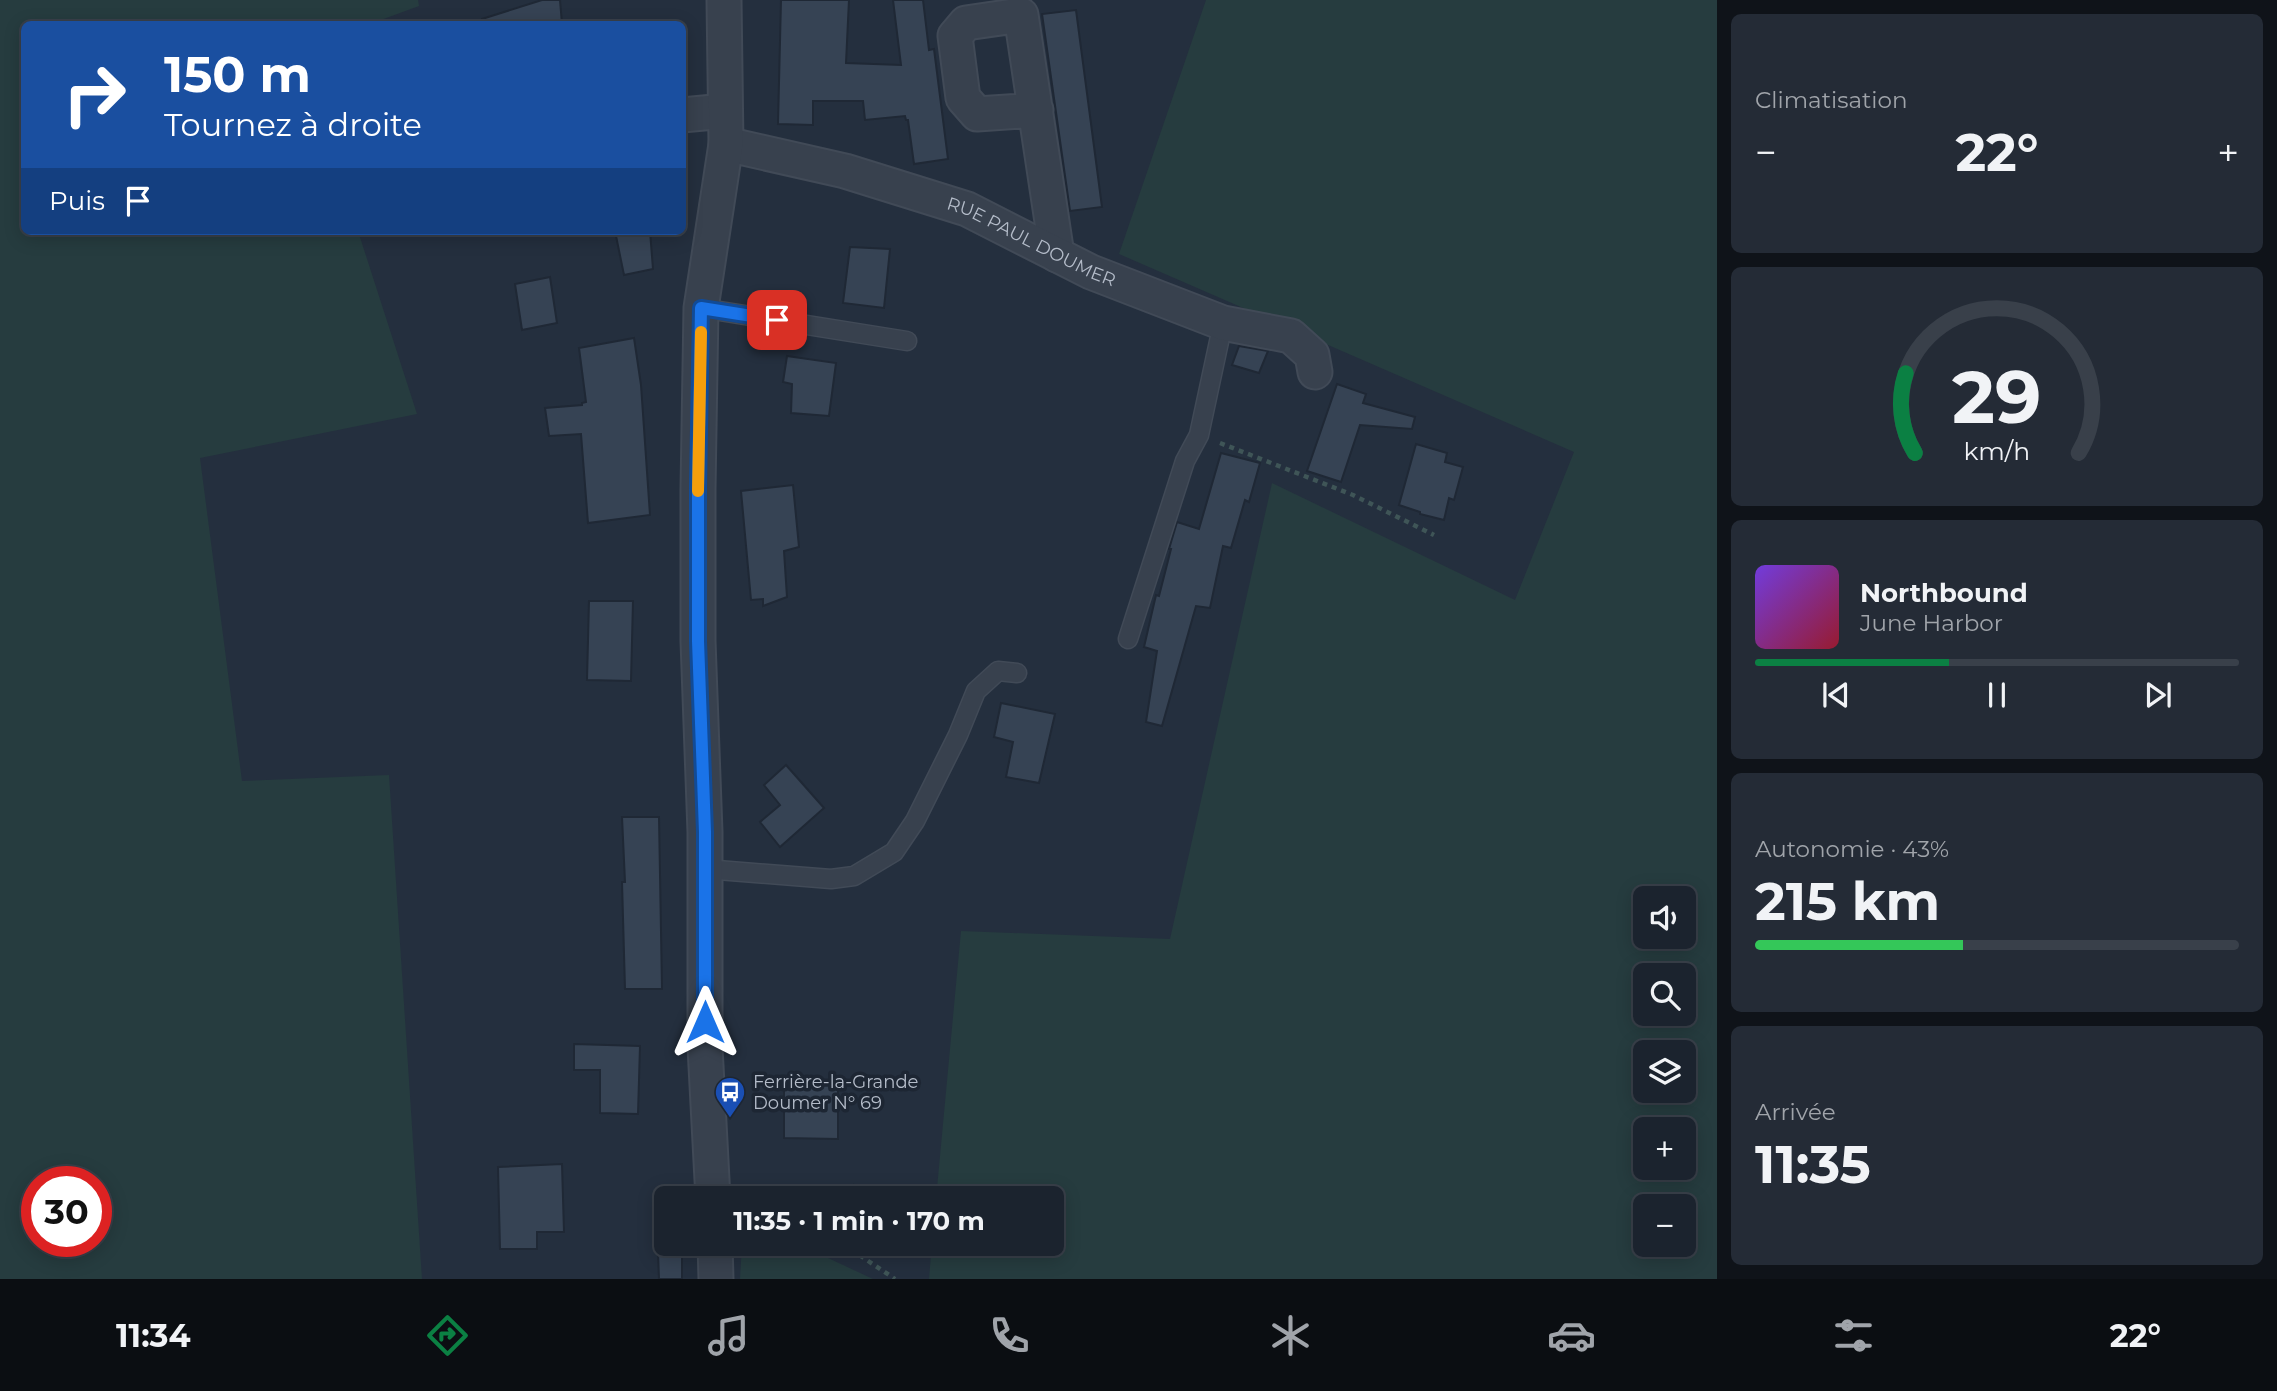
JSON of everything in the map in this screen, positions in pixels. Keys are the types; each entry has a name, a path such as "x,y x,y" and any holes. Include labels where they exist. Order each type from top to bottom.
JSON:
{"street":[{"path":"712,1186 705,1047 705,869 698,641 698,489 701,308 726,144 724,0"},
{"path":"1035,110 1057,255"},
{"path":"686,115 725,111"},
{"name":"RUE PAUL DOUMER","path":"726,144 845,171 967,209 1091,272 1223,323 1292,336 1312,355 1315,372"},
{"path":"715,1256 716,1279"}],"lane":[{"path":"701,308 907,341"},
{"path":"1128,639 1185,461 1199,435 1223,323"},
{"path":"705,869 831,879 854,876 894,852 915,821 958,735 976,691 998,671 1017,673"}],"path":[{"path":"1199,435 1353,495 1434,535"},
{"path":"861,1256 895,1279"}],"green space":[{"path":"0,0 418,0 419,6 378,21 21,21 21,235 359,235 417,414 200,458 242,781 389,775 422,1279 0,1279"},
{"path":"1206,0 1717,0 1717,1279 929,1279 931,1256 1064,1256 1064,1186 937,1186 961,931 1170,939 1272,483 1515,600 1574,452 1119,254"},
{"path":"741,1256 824,1256 873,1279 740,1279"}],"building":[{"path":"542,0 560,0 562,21 482,19"},
{"path":"781,0 849,0 846,63 901,65 893,0 923,0 929,50 934,49 948,159 914,164 908,120 905,116 865,120 863,101 813,101 813,125 778,124"},
{"path":"1076,10 1102,207 1070,211 1042,14"},
{"path":"616,235 650,235 653,269 624,275"},
{"path":"850,247 890,249 884,308 843,303"},
{"path":"550,277 557,323 522,330 515,284"},
{"path":"634,338 641,385 650,515 588,523 581,434 549,436 545,408 582,405 586,402 579,348"},
{"path":"1239,346 1268,351 1259,373 1232,365"},
{"path":"787,356 836,363 829,416 791,413 792,384 783,382"},
{"path":"1337,384 1366,394 1363,403 1415,417 1412,429 1360,425 1341,482 1307,471"},
{"path":"1416,444 1447,453 1445,462 1463,467 1454,500 1449,498 1444,520 1399,505"},
{"path":"1221,453 1260,463 1249,502 1245,500 1231,548 1223,546 1210,608 1196,606 1162,726 1146,722 1157,651 1144,647 1177,522 1199,529"},
{"path":"793,485 799,547 784,551 787,597 763,606 763,599 751,600 741,491"},
{"path":"589,601 633,601 631,681 587,680"},
{"path":"1001,703 1055,714 1039,783 1006,777 1013,742 994,737"},
{"path":"786,765 824,808 780,847 760,822 780,805 764,785"},
{"path":"622,817 659,817 662,989 625,989"},
{"path":"574,1044 640,1046 638,1114 600,1113 600,1070 574,1070"},
{"path":"784,1085 838,1085 838,1139 784,1138"},
{"path":"562,1164 564,1232 537,1232 537,1249 500,1249 498,1167"},
{"path":"658,1256 682,1256 682,1279 659,1279"}],"slow traffic":[{"path":"698,491 701,332"}],"place":[{"name":"Ferrière-la-Grande Doumer N° 69","path":"730,1119"}],"route":[{"path":"705,1022 705,832 698,641 701,308 777,320"}]}
